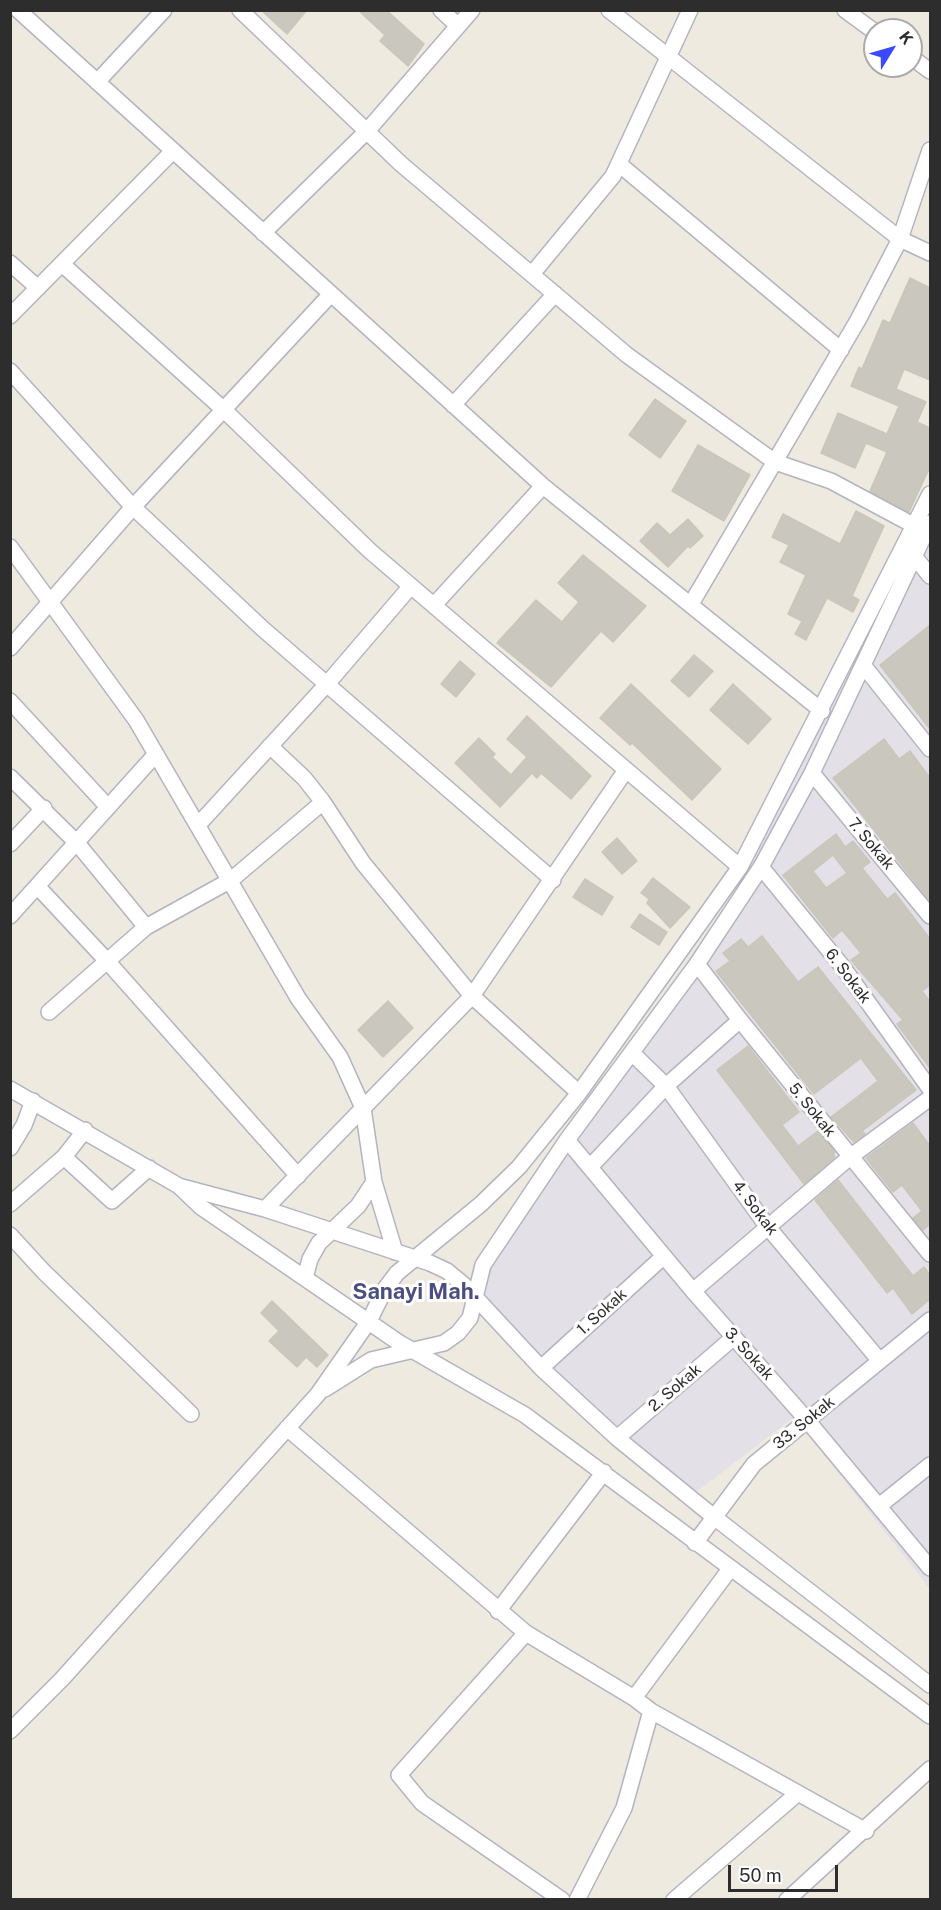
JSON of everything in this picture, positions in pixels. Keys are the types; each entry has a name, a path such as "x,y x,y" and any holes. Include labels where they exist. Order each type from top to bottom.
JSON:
{"street":[{"path":"18,10 543,486 822,711"},
{"path":"97,82 164,10"},
{"path":"240,10 401,164 627,355 775,462 831,481 923,525"},
{"path":"441,10 457,25"},
{"path":"263,232 367,131 472,10"},
{"path":"609,10 900,239 930,253"},
{"path":"532,274 613,176 690,10"},
{"path":"845,10 863,23"},
{"path":"691,604 841,350 900,239 930,150"},
{"path":"10,316 173,151"},
{"path":"619,164 841,350"},
{"path":"10,263 38,288"},
{"path":"62,264 224,410 370,551 740,867"},
{"path":"10,648 133,507 331,294"},
{"path":"453,405 555,294"},
{"path":"10,370 133,507 263,629 554,880"},
{"path":"434,605 543,486"},
{"path":"318,1394 371,1360 444,1343 458,1333 470,1318 473,1298 483,1265 567,1140 697,964 761,867 812,773 914,556 930,494"},
{"path":"10,1731 62,1678 318,1394 369,1321 385,1289 397,1273 416,1259 519,1167 579,1094 740,867 923,525"},
{"path":"10,547 51,600 136,720 298,998 340,1058 363,1108 374,1182 395,1252"},
{"path":"914,556 930,576"},
{"path":"198,825 327,684 411,586"},
{"path":"863,665 930,749"},
{"path":"10,701 107,806"},
{"path":"270,746 304,778 323,802 363,863 472,996 579,1094"},
{"path":"10,916 156,754"},
{"path":"266,1209 472,996 554,880 626,770"},
{"name":"7. Sokak","path":"812,773 930,916"},
{"path":"10,777 77,843 146,927"},
{"path":"49,1012 146,927 231,880 323,802"},
{"path":"10,844 44,808"},
{"name":"6. Sokak","path":"761,867 842,966 930,1089"},
{"path":"38,887 107,961 298,1176"},
{"name":"5. Sokak","path":"697,964 930,1254"},
{"path":"590,1167 666,1086 740,1020"},
{"name":"4. Sokak","path":"632,1053 666,1086 767,1226 880,1361"},
{"path":"10,1089 86,1130 179,1186 201,1207 369,1321 525,1415 930,1716"},
{"path":"693,1291 850,1157 930,1098"},
{"path":"10,1148 33,1101"},
{"path":"10,1204 64,1158 86,1130"},
{"name":"3. Sokak","path":"567,1140 693,1291 807,1420 930,1568"},
{"path":"64,1158 112,1201 149,1168"},
{"path":"305,1278 314,1250 358,1206 374,1182"},
{"path":"179,1186 266,1209 447,1271 464,1285 473,1298 541,1368 617,1438 714,1517 930,1685"},
{"path":"10,1235 44,1272 191,1414"},
{"name":"1. Sokak","path":"541,1368 664,1256"},
{"name":"33. Sokak","path":"695,1543 754,1464 930,1320"},
{"name":"2. Sokak","path":"617,1438 734,1337"},
{"path":"287,1428 526,1633 634,1698 651,1711 866,1831"},
{"path":"879,1506 930,1465"},
{"path":"498,1611 604,1472"},
{"path":"634,1698 730,1569"},
{"path":"526,1633 399,1775 422,1803 562,1899"},
{"path":"577,1899 624,1808 651,1711"},
{"path":"787,1899 866,1831 930,1769"},
{"path":"674,1899 798,1793"}],"shaded area":[{"path":"930,506 930,1589 794,1417 686,1500 466,1289 502,1221 741,885"}],"building":[{"path":"261,10 307,10 287,34"},
{"path":"358,10 386,10 424,44 408,66 380,41 385,35"},
{"path":"910,278 930,288 930,380 904,369 896,389 926,402 917,422 930,428 930,472 928,471 909,512 870,491 887,452 866,443 855,468 821,453 838,413 887,434 899,406 851,386 859,367 862,369 883,320 890,323"},
{"path":"655,399 686,421 660,458 629,435"},
{"path":"698,445 750,475 724,521 672,491"},
{"path":"856,511 884,526 852,596 859,600 853,612 827,598 806,640 795,634 802,621 788,614 806,575 780,562 789,545 772,537 783,514 840,544"},
{"path":"688,519 703,536 690,548 688,546 668,567 640,541 657,523 670,535"},
{"path":"583,555 646,606 613,642 601,631 551,687 497,643 536,600 562,622 579,602 558,583"},
{"path":"930,625 930,729 880,665"},
{"path":"694,655 713,671 689,697 671,681"},
{"path":"460,661 475,674 456,697 441,684"},
{"path":"631,684 721,769 692,800 632,743 630,745 600,718"},
{"path":"733,684 771,719 748,744 710,710"},
{"path":"527,716 591,776 571,799 541,773 537,778 532,773 500,807 455,763 479,738 495,754 492,757 511,775 527,757 507,739"},
{"path":"884,739 899,759 910,751 930,778 930,901 833,778"},
{"path":"836,834 845,847 853,841 870,862 862,868 887,899 895,893 930,939 930,985 922,991 930,1002 930,1068 897,1024 903,1020 851,960 861,953 842,930 833,938 783,875","holes":["833,855 847,873 826,888 813,871"]},
{"path":"617,838 637,861 622,874 602,852"},
{"path":"653,878 690,907 670,928 647,903 649,899 641,893"},
{"path":"585,879 613,897 602,915 573,897"},
{"path":"640,914 667,932 659,945 631,927"},
{"path":"762,936 798,982 818,967 916,1090 862,1131 865,1134 854,1142 831,1117 878,1081 861,1058 814,1094 716,971 730,961 723,953 741,939 748,947"},
{"path":"388,1001 413,1028 383,1057 358,1030"},
{"path":"748,1046 799,1112 782,1125 798,1146 818,1131 835,1152 833,1154 835,1157 804,1184 717,1070"},
{"path":"913,1123 930,1146 930,1224 923,1230 913,1218 922,1211 902,1185 893,1192 866,1158"},
{"path":"838,1180 913,1276 924,1267 930,1275 930,1299 912,1314 893,1288 887,1293 815,1200"},
{"path":"272,1301 328,1355 317,1367 306,1357 297,1367 269,1341 279,1331 261,1313"}],"district":[{"name":"Sanayi Mah.","path":"416,1292"}]}
